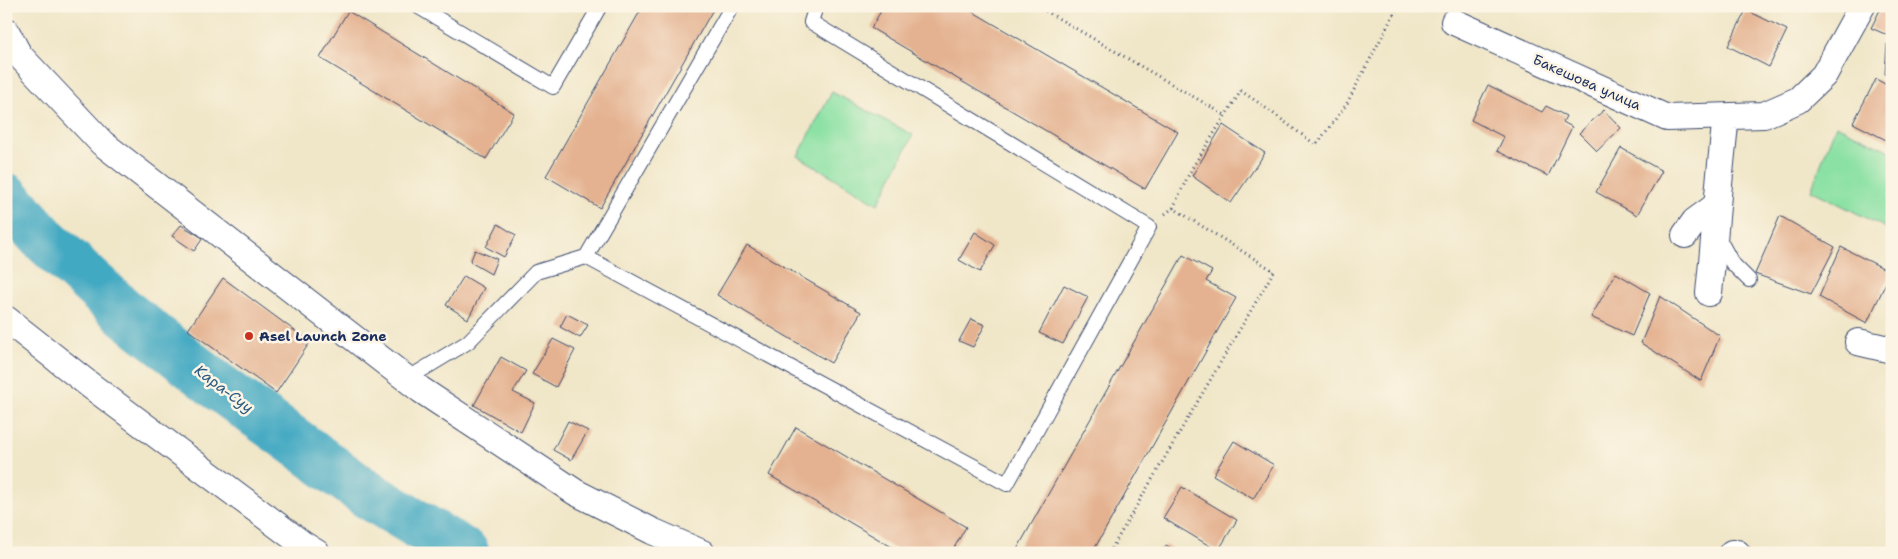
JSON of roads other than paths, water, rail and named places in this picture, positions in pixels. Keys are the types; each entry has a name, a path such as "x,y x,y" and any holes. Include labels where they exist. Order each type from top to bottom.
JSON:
{"street":[{"name":"Бакешова улица","path":"1454,22 1667,118 1764,116 1798,100 1824,75 1862,6"},
{"path":"6,31 19,55 102,143 421,390 576,492 652,531 702,553"},
{"path":"1709,293 1726,117"},
{"path":"1685,235 1695,221 1717,205"},
{"path":"6,319 106,398 317,553"},
{"path":"1858,342 1892,350"},
{"path":"1732,553 1737,553"}],"lane":[{"path":"417,6 553,86 600,6"},
{"path":"407,379 468,342 536,272 586,257 732,6"},
{"path":"586,257 1007,484 1149,227 811,22 816,6"},
{"path":"1716,232 1732,263 1749,280"}],"waterway":[{"name":"Кара-Суу","path":"6,197 42,237 126,314 215,384 367,494 465,553"}],"place":[{"name":"Asel Launch Zone","path":"249,336"}]}
